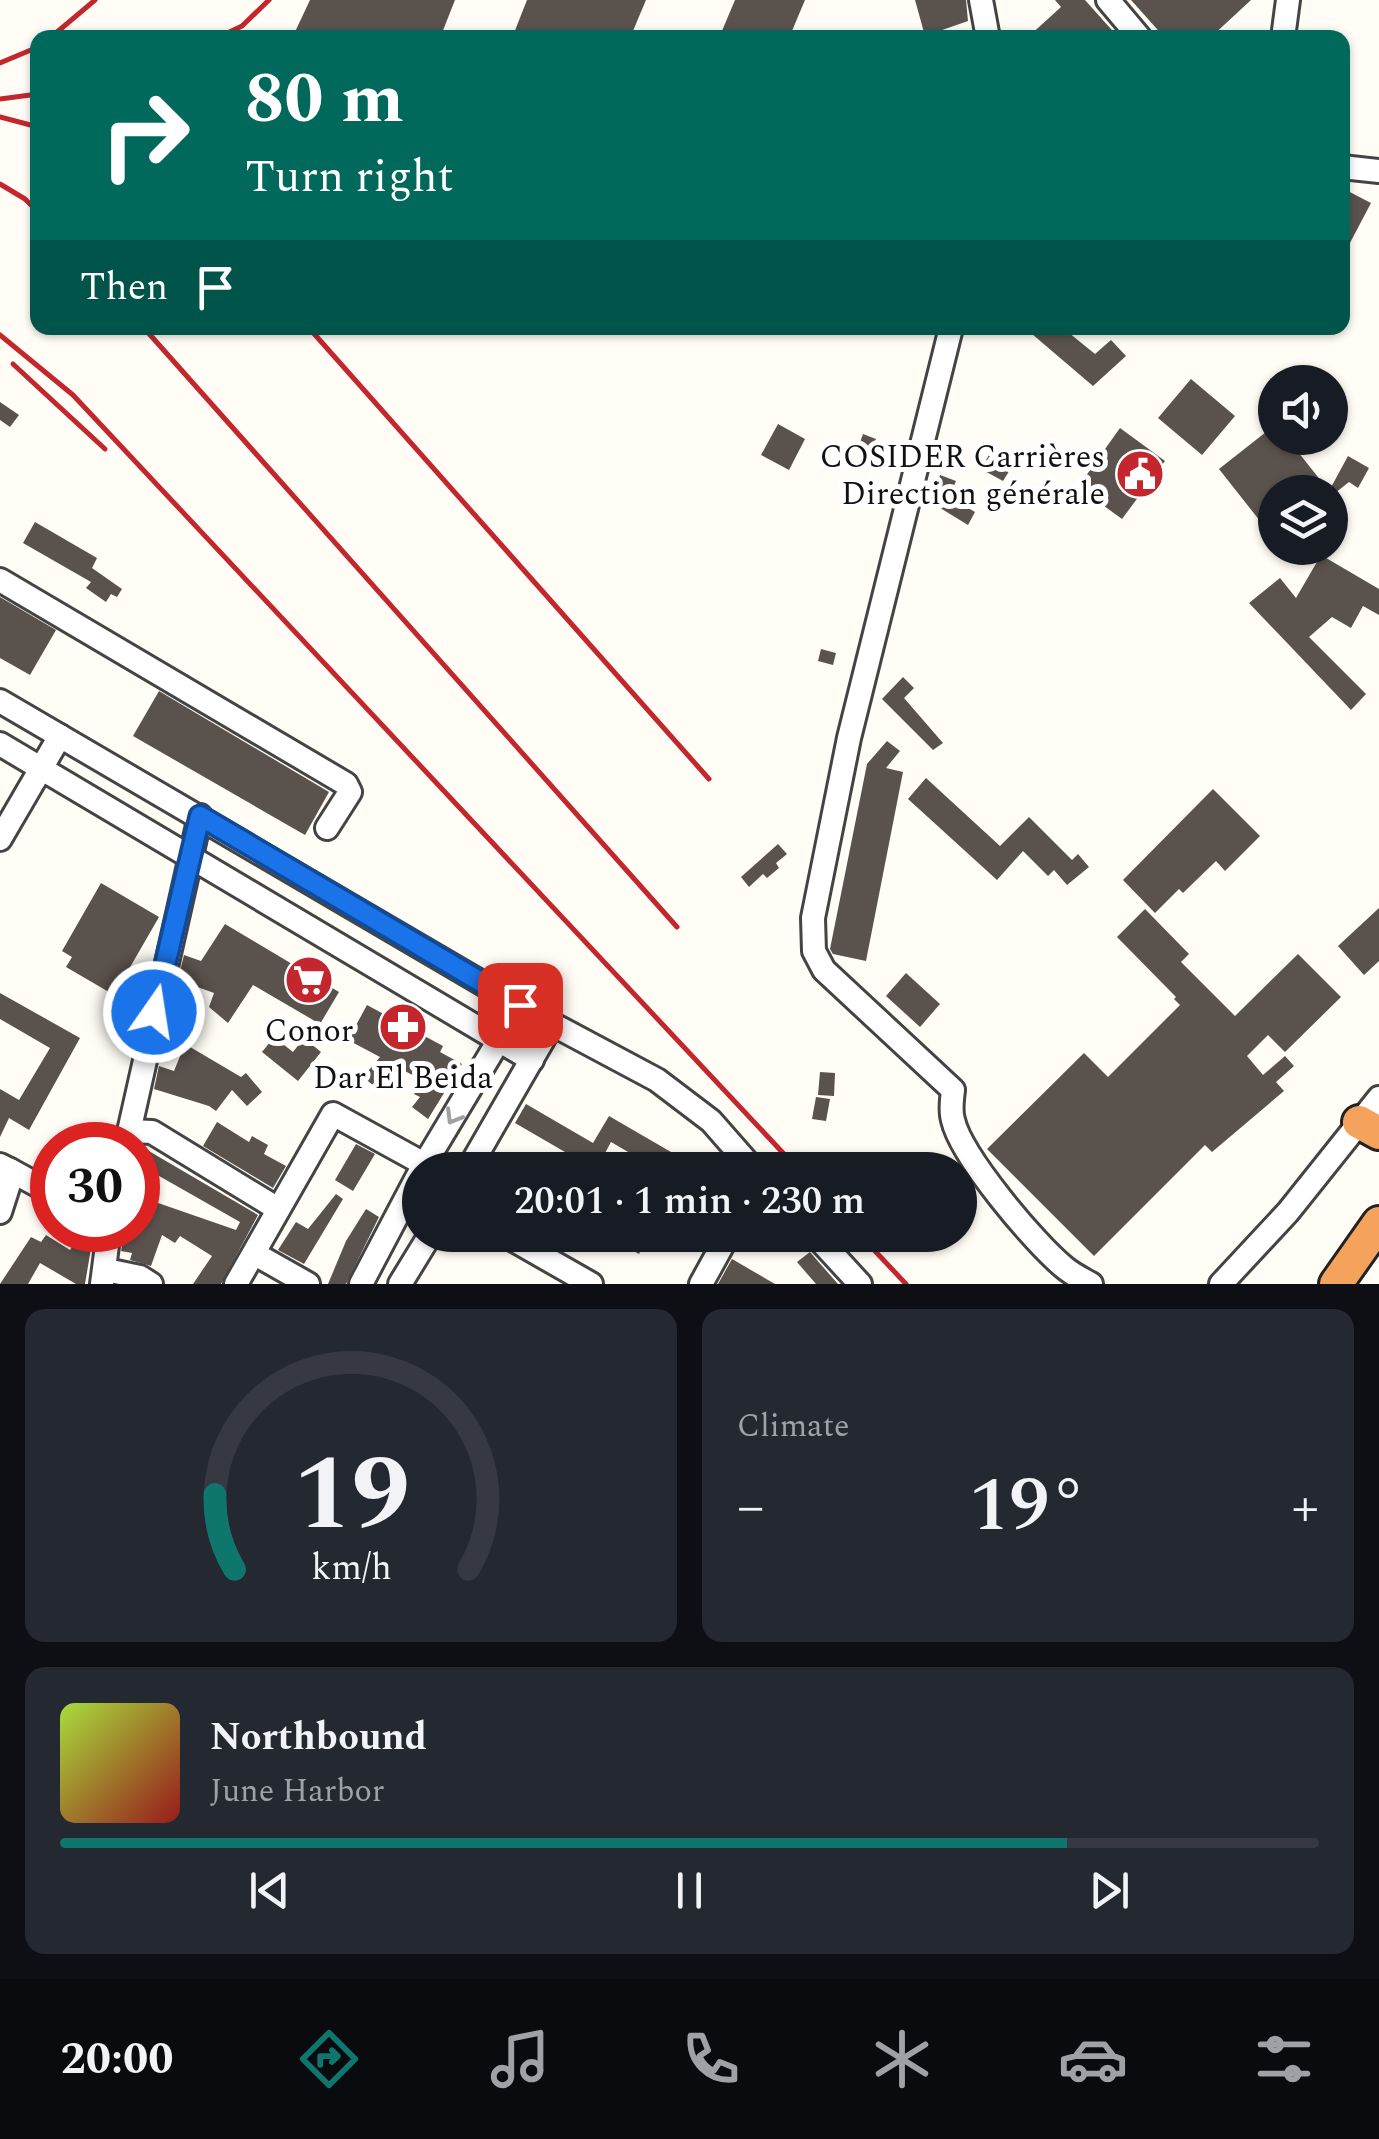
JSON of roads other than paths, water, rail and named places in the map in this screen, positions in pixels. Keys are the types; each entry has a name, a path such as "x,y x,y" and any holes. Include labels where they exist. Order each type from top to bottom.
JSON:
{"highway":[{"path":"1336,1284 1379,1224"}],"street":[{"path":"981,0 987,30"},
{"path":"1108,0 1133,30"},
{"path":"1284,30 1288,0"},
{"path":"1350,167 1379,171"},
{"path":"949,335 849,738 814,918 814,950 824,970 953,1090 953,1121 988,1178 1048,1252 1066,1270 1091,1284"},
{"path":"0,580 346,784 350,792 326,828"},
{"path":"0,700 552,1024 657,1080 711,1121 738,1152"},
{"path":"0,839 60,736"},
{"path":"0,744 532,1060"},
{"path":"131,1122 200,816"},
{"path":"432,1152 520,1005"},
{"path":"478,1152 552,1024"},
{"path":"236,1284 333,1114 402,1157"},
{"path":"1222,1284 1372,1117"},
{"path":"160,1137 278,1210"},
{"path":"5,1167 30,1181"},
{"path":"0,1212 8,1187 5,1167"},
{"path":"361,1284 402,1207"},
{"path":"107,1252 104,1277 140,1278 151,1284"},
{"path":"400,1284 420,1252"},
{"path":"535,1252 591,1284"},
{"path":"701,1284 719,1252"},
{"path":"831,1252 860,1284"},
{"path":"255,1254 308,1284"}],"railway":[{"path":"59,30 95,0"},
{"path":"234,30 269,0"},
{"path":"0,63 30,50"},
{"path":"0,99 30,95"},
{"path":"0,117 30,125"},
{"path":"0,184 30,204"},
{"path":"0,335 73,395 782,1152"},
{"path":"150,335 677,927"},
{"path":"315,335 709,779"},
{"path":"13,364 105,449"},
{"path":"876,1252 906,1284"}],"place":[{"name":"COSIDER Carrières Direction générale","path":"1140,474"},
{"name":"Conor","path":"309,980"},
{"name":"Dar El Beida","path":"403,1027"}]}
